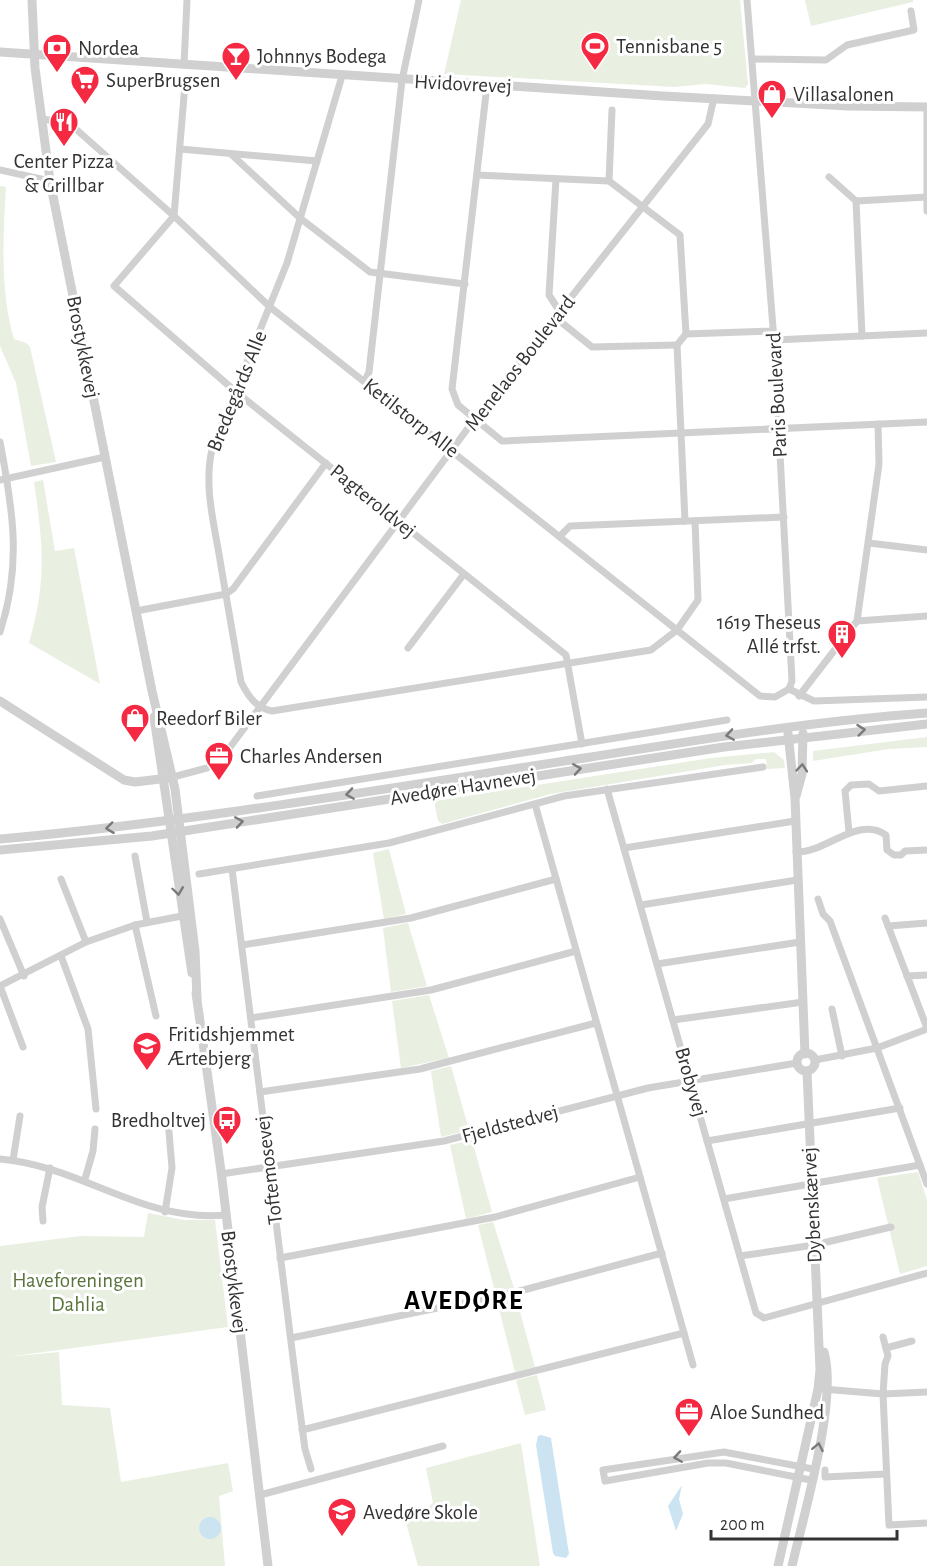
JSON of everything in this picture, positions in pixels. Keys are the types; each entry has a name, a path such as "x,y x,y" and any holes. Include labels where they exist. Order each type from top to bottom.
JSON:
{"street":[{"name":"Brostykkevej","path":"32,0 34,54 50,182 168,778 180,818 186,915"},
{"path":"184,65 187,0"},
{"path":"365,381 369,372 402,80 418,0"},
{"name":"Paris Boulevard","path":"747,0 754,59 774,340 792,681 789,689"},
{"path":"754,59 826,60 847,45 914,30 911,11"},
{"name":"Hvidovrevej","path":"0,52 402,80 848,106 927,107"},
{"name":"Bredegårds Alle","path":"261,707 248,695 241,682 207,486 208,467 212,449 270,307 300,218 342,76"},
{"path":"174,216 186,84"},
{"path":"487,85 452,389 458,405 474,420 502,441 927,422"},
{"name":"Menelaos Boulevard","path":"168,778 217,763 474,420 708,124 714,98"},
{"path":"927,107 927,211"},
{"path":"609,182 612,110"},
{"name":"Ketilstorp Alle","path":"42,119 69,123 174,216 270,307 760,696 775,698 789,689"},
{"path":"180,150 317,161"},
{"path":"232,155 300,218 369,272 465,284"},
{"path":"0,170 50,182"},
{"path":"477,175 609,182 680,235 686,334 677,345 685,521"},
{"path":"829,177 856,201 926,197"},
{"path":"556,179 549,295 558,315 592,347 677,345"},
{"path":"856,201 862,336"},
{"name":"Pagteroldvej","path":"174,216 114,286 235,391 566,654 570,663"},
{"path":"686,334 773,331"},
{"path":"774,340 927,333"},
{"path":"799,696 857,621 879,464 878,424"},
{"path":"0,442 3,480 14,526 15,558 13,586 0,632"},
{"path":"3,480 105,457"},
{"path":"136,611 226,594 233,589 326,463"},
{"path":"560,536 570,526 784,517"},
{"path":"261,707 272,711 651,650 676,630 699,600 695,521"},
{"path":"869,543 927,550"},
{"path":"408,648 464,574"},
{"path":"857,621 927,616"},
{"path":"570,663 582,744"},
{"path":"789,689 799,696 814,701 927,696"},
{"path":"0,701 114,775 135,782 168,778"},
{"name":"Avedøre Havnevej","path":"0,839 168,820 788,726 927,713"},
{"path":"257,796 727,720"},
{"path":"795,798 802,774 803,724"},
{"name":"Avedøre Havnevej","path":"0,850 170,833 788,738 927,724"},
{"path":"788,726 795,798 805,1054"},
{"path":"199,874 389,843 535,804 608,789 763,766"},
{"name":"Brostykkevej","path":"168,778 168,820 186,915 221,1174 268,1566"},
{"path":"849,832 845,791 851,785 869,784 879,791 927,786"},
{"name":"Brobyvej","path":"608,789 759,1316 764,1318 816,1304"},
{"path":"535,804 693,1365"},
{"path":"624,848 795,821"},
{"path":"796,852 804,853 844,837 849,832 878,829 886,835 887,850 894,855 901,855 905,851 927,850"},
{"path":"135,856 147,922"},
{"name":"Toftemosevej","path":"232,869 302,1430 311,1469"},
{"path":"61,879 86,942"},
{"path":"242,945 411,918 556,879"},
{"path":"641,905 797,880"},
{"path":"818,899 823,914 830,921 927,1184"},
{"path":"23,1047 0,986 24,976 86,942 135,925 186,915"},
{"path":"815,1060 877,1048 927,1028 885,918"},
{"path":"0,919 24,976"},
{"path":"888,926 927,923"},
{"path":"135,925 156,1016"},
{"path":"657,964 800,942"},
{"path":"251,1018 431,990 576,951"},
{"path":"61,956 88,1029 96,1109"},
{"path":"907,976 927,975"},
{"path":"673,1020 803,1002"},
{"path":"832,1009 842,1056"},
{"path":"260,1092 420,1069 596,1023"},
{"path":"805,1054 811,1055 815,1060 814,1067 807,1071 800,1069 797,1063 800,1056 805,1054"},
{"name":"Fjeldstedvej","path":"221,1174 444,1142 617,1096 797,1063"},
{"name":"Dybenskærvej","path":"792,1566 813,1469 823,1389 816,1304 807,1071"},
{"path":"707,1141 900,1108"},
{"path":"13,1160 20,1116"},
{"path":"165,1212 172,1153 168,1120"},
{"path":"84,1179 93,1151 95,1129"},
{"path":"0,1159 50,1168 84,1179 165,1212 188,1216 226,1215"},
{"path":"724,1199 920,1165"},
{"path":"43,1221 42,1207 50,1168"},
{"path":"280,1258 495,1217 640,1177"},
{"path":"740,1256 814,1245 891,1227"},
{"path":"291,1338 516,1292 662,1253"},
{"path":"816,1304 927,1273"},
{"path":"302,1430 684,1333"},
{"path":"883,1337 888,1356 885,1364 883,1394 889,1526 927,1523"},
{"path":"886,1348 912,1341"},
{"path":"823,1389 883,1394 927,1392"},
{"name":"Dybenskærvej","path":"778,1566 801,1466 823,1389"},
{"path":"260,1495 443,1446"},
{"path":"811,1480 743,1465 708,1463 605,1481 603,1470 724,1452 813,1469"},
{"path":"825,1470 825,1478 886,1474"}],"green space":[{"path":"461,0 740,0 748,84 745,88 706,84 674,87 444,74"},
{"path":"805,0 913,0 913,2 811,26"},
{"path":"0,186 6,187 4,264 6,302 14,339 30,347 56,462 31,466 16,383 0,346"},
{"path":"43,480 55,551 74,548 100,684 29,643 39,600 42,563 34,482"},
{"path":"927,737 927,747 889,749 813,761 813,751"},
{"path":"774,752 784,760 785,768 767,769 766,759 756,759 751,763 725,765 551,794 442,824 438,821 434,801 711,758"},
{"path":"389,849 406,914 384,919 373,853"},
{"path":"408,923 427,986 391,992 383,928"},
{"path":"429,995 449,1058 401,1068 392,1001"},
{"path":"451,1066 469,1130 441,1137 431,1071"},
{"path":"472,1140 492,1212 466,1219 450,1145"},
{"path":"918,1172 927,1200 927,1266 900,1274 877,1178"},
{"name":"Haveforeningen Dahlia","path":"148,1213 184,1220 215,1220 228,1327 7,1357 59,1352 62,1405 110,1408 121,1482 228,1463 233,1491 219,1496 225,1566 0,1566 0,1246 81,1236 144,1237"},
{"path":"493,1222 514,1288 495,1292 478,1225"},
{"path":"516,1297 535,1367 515,1372 497,1301"},
{"path":"537,1375 546,1410 525,1415 516,1380"},
{"path":"521,1443 540,1566 418,1566 404,1516 415,1517 433,1503 426,1468"}],"water":[{"path":"538,1436 551,1438 569,1554 566,1558 555,1556 553,1553 536,1445"},
{"path":"682,1485 679,1499 683,1514 676,1531 668,1506"},
{"path":"210,1517 218,1520 221,1528 218,1536 210,1539 202,1536 199,1528 202,1520"}],"place":[{"name":"Tennisbane 5","path":"595,72"},
{"name":"Nordea","path":"57,74"},
{"name":"Johnnys Bodega","path":"236,82"},
{"name":"SuperBrugsen","path":"85,106"},
{"name":"Villasalonen","path":"772,120"},
{"name":"Center Pizza & Grillbar","path":"64,148"},
{"name":"1619 Theseus Allé trfst.","path":"842,660"},
{"name":"Reedorf Biler","path":"135,744"},
{"name":"Charles Andersen","path":"219,782"},
{"name":"Fritidshjemmet Ærtebjerg","path":"147,1072"},
{"name":"Bredholtvej","path":"227,1146"},
{"name":"Aloe Sundhed","path":"689,1438"},
{"name":"Avedøre Skole","path":"342,1538"}],"district":[{"name":"AVEDØRE","path":"464,1300"}]}
